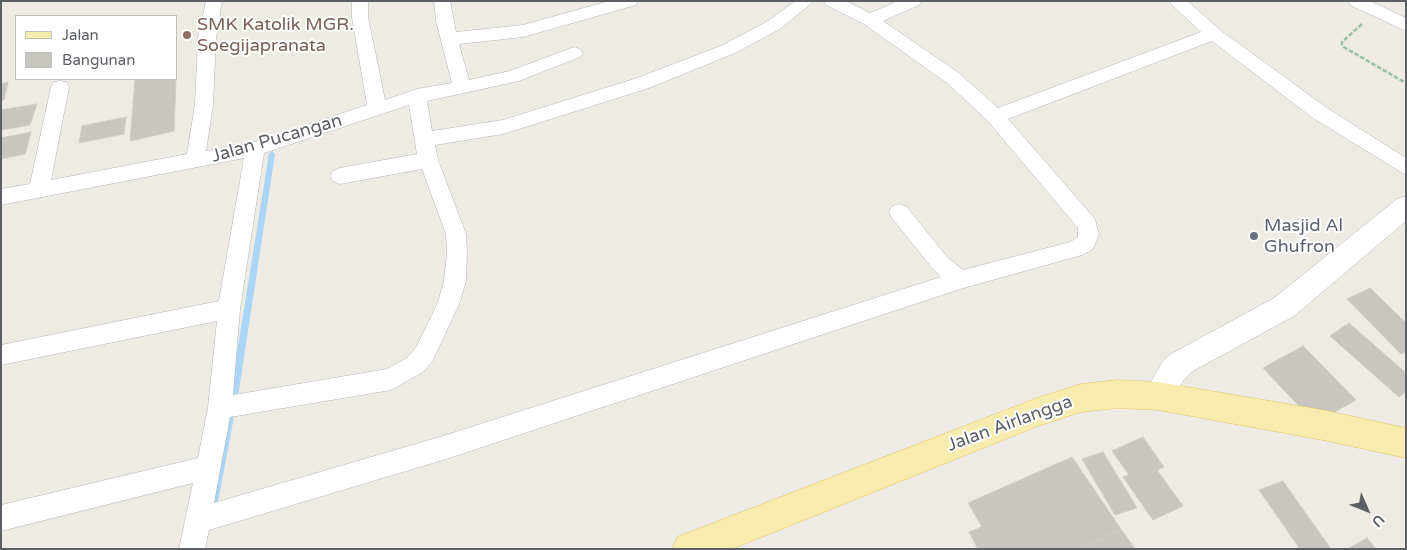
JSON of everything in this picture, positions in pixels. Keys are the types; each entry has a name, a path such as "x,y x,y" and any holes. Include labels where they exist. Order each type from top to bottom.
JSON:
{"main road":[{"name":"Jalan Airlangga","path":"689,549 1037,412 1081,398 1117,394 1158,396 1314,423 1406,443"}],"street":[{"path":"195,162 204,104 207,38 214,1"},
{"path":"360,1 360,17 377,108"},
{"path":"442,1 444,21 462,88"},
{"path":"449,39 523,31 630,1"},
{"path":"340,176 643,83 729,49 774,25 806,1"},
{"path":"199,520 443,448 960,280 1075,249 1086,243 1089,235 1088,225 1081,214 994,116 953,78 870,20 832,1"},
{"path":"870,20 913,1"},
{"path":"1356,1 1406,25"},
{"path":"1180,2 1214,34 1320,113 1406,168"},
{"path":"994,116 1035,103 1120,68 1214,34"},
{"name":"Jalan Pucangan","path":"2,200 39,190 195,162 255,149 417,96 513,77 574,53"},
{"path":"39,190 60,87"},
{"path":"221,408 392,379 415,365 425,353 449,302 455,281 457,252 456,234 426,150 417,96"},
{"path":"192,549 221,408 229,309 255,149"},
{"path":"1158,396 1173,371 1181,363 1258,323 1284,307 1406,206"},
{"path":"899,212 940,263 960,280"},
{"path":"1,355 229,309"},
{"path":"1,518 210,467"}],"path":[{"path":"1375,11 1342,42 1342,46 1406,83"}],"building":[{"path":"135,80 176,80 174,131 130,141"},
{"path":"8,82 4,100 1,101 1,84"},
{"path":"37,104 30,125 1,130 1,110"},
{"path":"126,117 124,134 79,143 82,126"},
{"path":"31,132 25,154 1,159 1,138"},
{"path":"1370,288 1406,323 1406,352 1401,354 1347,299"},
{"path":"1349,323 1406,373 1406,391 1399,397 1330,336"},
{"path":"1303,346 1356,400 1315,423 1263,368"},
{"path":"1143,437 1164,467 1157,470 1183,506 1153,520 1123,477 1129,475 1112,451"},
{"path":"1103,452 1137,508 1115,515 1082,459"},
{"path":"1072,457 1121,529 1081,549 978,549 969,532 982,527 968,503"},
{"path":"1283,481 1331,549 1300,549 1259,490"},
{"path":"1121,529 1135,549 1081,549"},
{"path":"1367,538 1376,549 1347,549"}],"waterway":[{"path":"212,512 235,390 272,154"}],"place":[{"name":"SMK Katolik MGR. Soegijapranata","path":"187,35"},
{"name":"Masjid Al Ghufron","path":"1254,236"}]}
